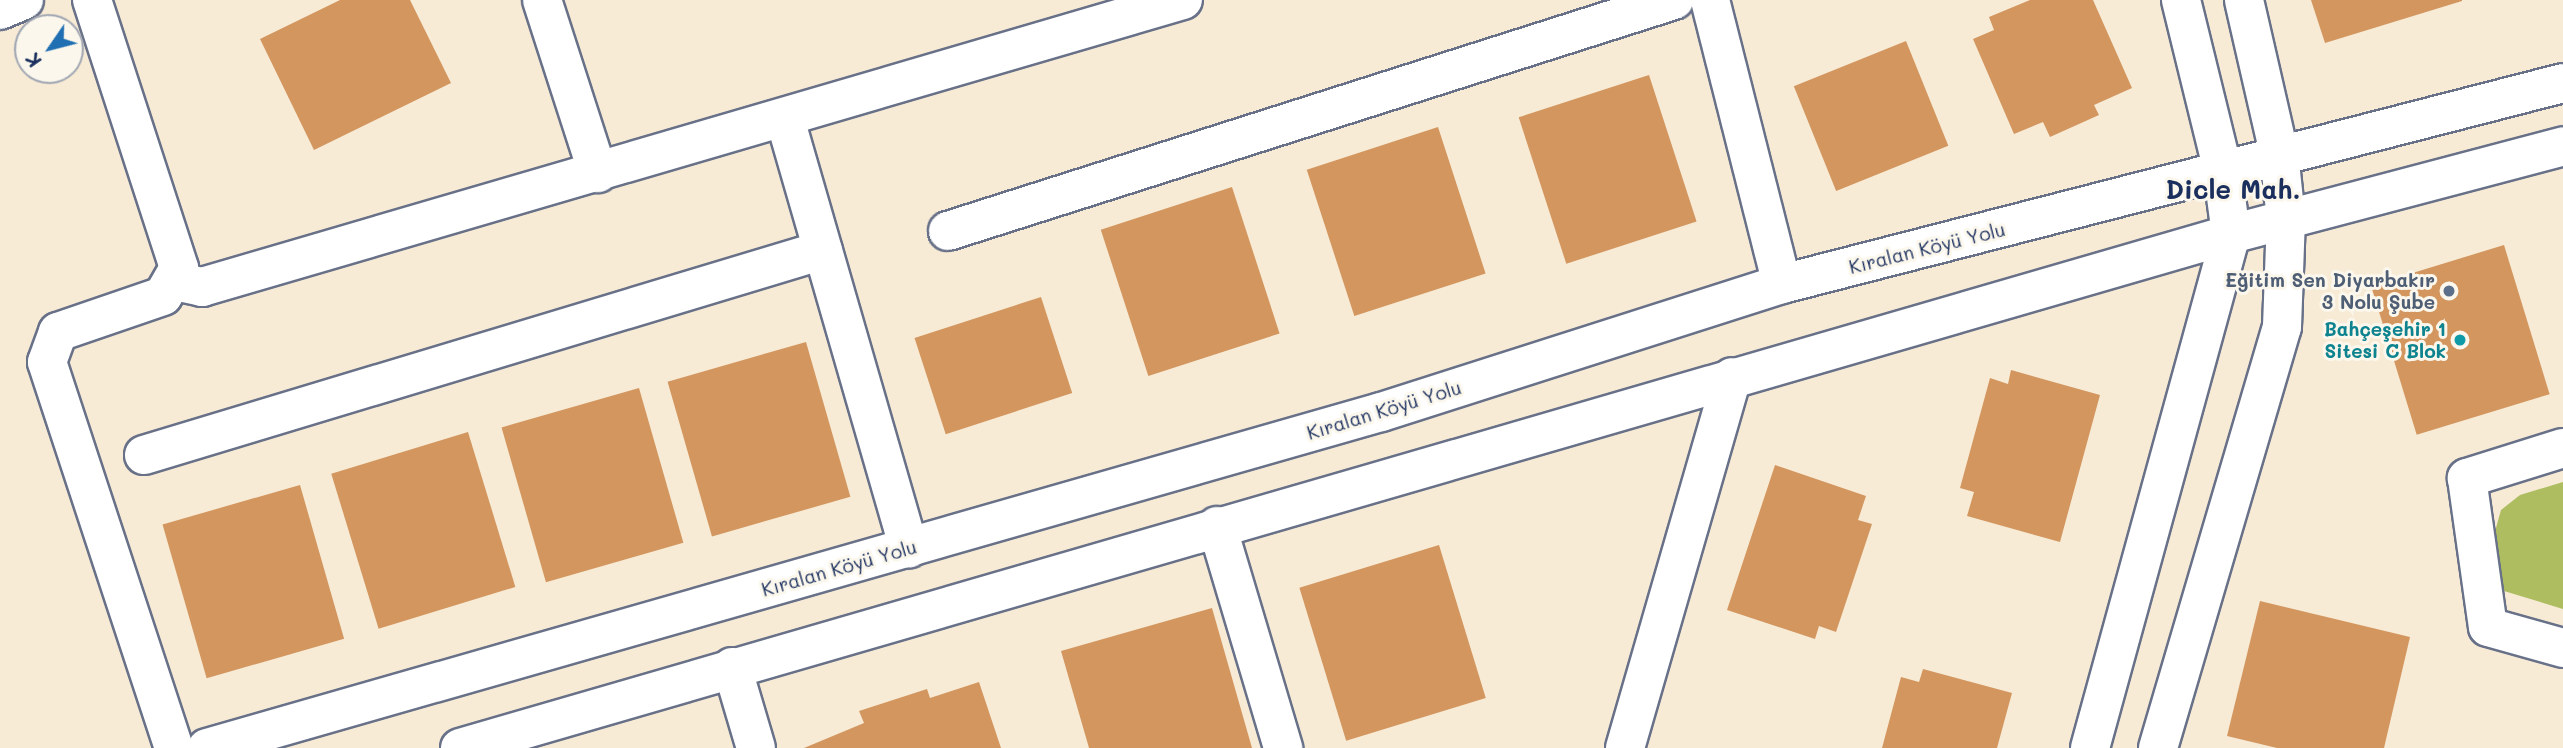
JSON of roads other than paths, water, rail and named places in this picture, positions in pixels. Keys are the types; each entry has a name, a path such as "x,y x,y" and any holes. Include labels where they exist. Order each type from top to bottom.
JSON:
{"street":[{"path":"0,10 24,0"},
{"path":"92,0 179,254 174,281 163,296 58,332 47,362 174,748"},
{"path":"542,0 598,173"},
{"path":"174,281 202,288 1183,0"},
{"path":"948,231 1675,0"},
{"path":"1710,0 1782,284"},
{"path":"2090,748 2231,234 2222,167 2181,0"},
{"path":"2158,748 2282,327 2286,219 2279,153 2244,0"},
{"name":"Kıralan Köyü Yolu","path":"207,748 1381,412 1782,284 2222,167 2563,83"},
{"path":"785,119 909,548"},
{"path":"460,748 1217,526 2231,234 2563,146"},
{"path":"144,455 823,250"},
{"path":"1625,748 1732,377"},
{"path":"2563,448 2467,478 2488,627 2563,648"},
{"path":"1217,526 1283,748"},
{"path":"732,667 756,748"}],"place":[{"name":"Eğitim Sen Diyarbakır 3 Nolu Şube","path":"2449,291"},
{"name":"Bahçeşehir 1 Sitesi C Blok","path":"2460,340"}],"district":[{"name":"Dicle Mah.","path":"2233,190"}]}
